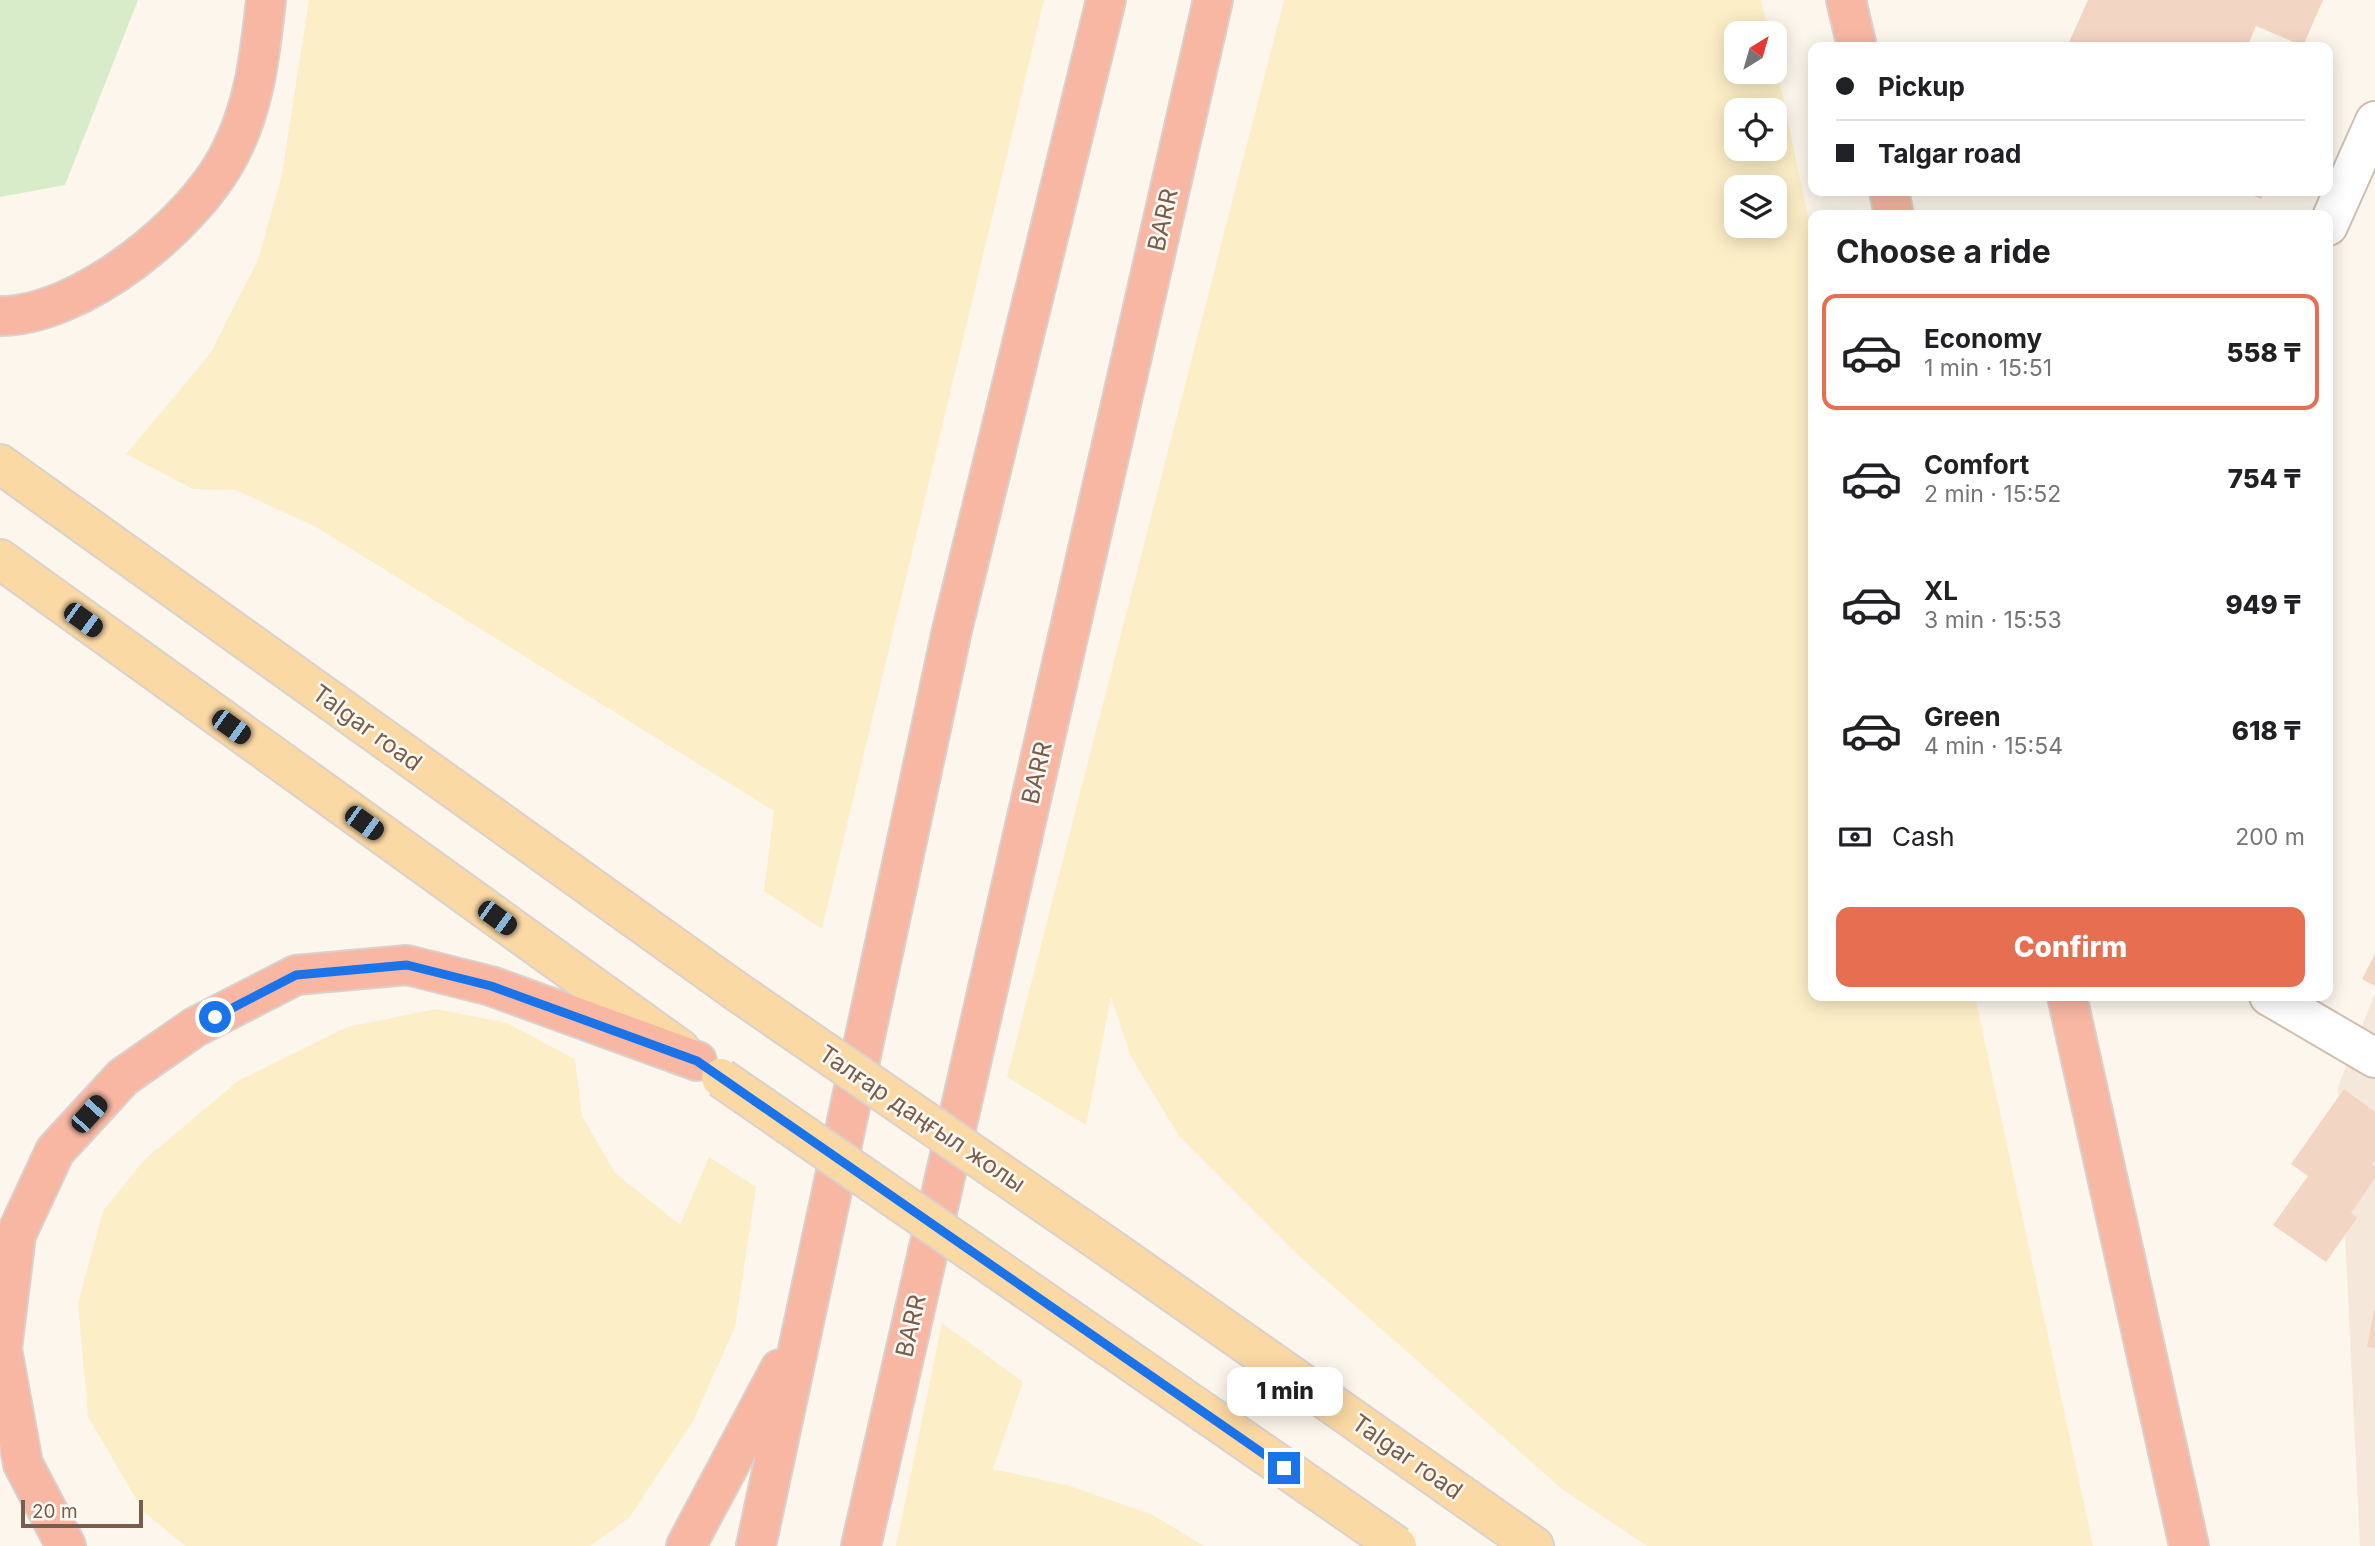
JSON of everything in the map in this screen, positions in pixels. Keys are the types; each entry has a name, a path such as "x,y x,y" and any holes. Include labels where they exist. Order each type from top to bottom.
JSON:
{"highway":[{"path":"0,316 13,316 76,297 141,257 191,207 229,157 256,87 266,0"},
{"path":"756,1546 953,630 1107,0"},
{"name":"BARR","path":"861,1546 1213,0"},
{"path":"1846,0 1856,42"},
{"path":"66,1546 23,1464 2,1349 3,1336 16,1235 55,1151 123,1077 195,1027 296,975 407,965 491,986 709,1070"},
{"path":"2068,1001 2189,1546"},
{"path":"686,1546 803,1327"}],"main road":[{"name":"Talgar road","path":"0,464 736,992"},
{"path":"0,559 709,1070 1397,1546"},
{"name":"Талғар даңғыл жолы","path":"736,992 1108,1247"},
{"name":"Talgar road","path":"1108,1247 1534,1546"}],"street":[{"path":"2333,215 2375,121"},
{"path":"2278,1001 2375,1058"}],"shaded area":[{"path":"2375,993 2375,1546 2360,1546 2338,1087"}],"green space":[{"path":"0,0 138,0 65,185 0,197"}],"sand":[{"path":"309,0 1044,0 822,929 764,891 774,811 316,527 236,490 193,489 126,454 210,354 258,260 282,174"},
{"path":"1284,0 1761,0 1766,21 1724,21 1724,84 1780,84 1783,98 1724,98 1724,161 1787,161 1787,118 1808,216 1808,1001 1976,1001 2093,1546 1647,1546 1562,1489 1300,1257 1179,1136 1131,1057 1111,997 1086,1125 1007,1077"},
{"path":"436,1009 507,1023 575,1059 582,1116 615,1173 680,1225 709,1157 756,1187 735,1327 692,1423 629,1518 590,1546 185,1546 144,1512 88,1417 78,1303 103,1211 144,1160 238,1081 347,1027"},
{"path":"942,1323 1023,1382 993,1469 1070,1486 1153,1515 1204,1546 896,1546"}],"building":[{"path":"2088,0 2323,0 2305,42 2294,42 2256,26 2249,42 2069,42"},
{"path":"2375,954 2375,986 2362,979"},
{"path":"2344,1089 2375,1112 2375,1160 2372,1164 2375,1167 2375,1178 2351,1213 2357,1218 2326,1262 2273,1225 2308,1176 2291,1164"},
{"path":"2375,1311 2375,1348 2367,1347"}],"route":[{"path":"215,1017 296,975 407,965 491,986 697,1061 1284,1468"}]}
